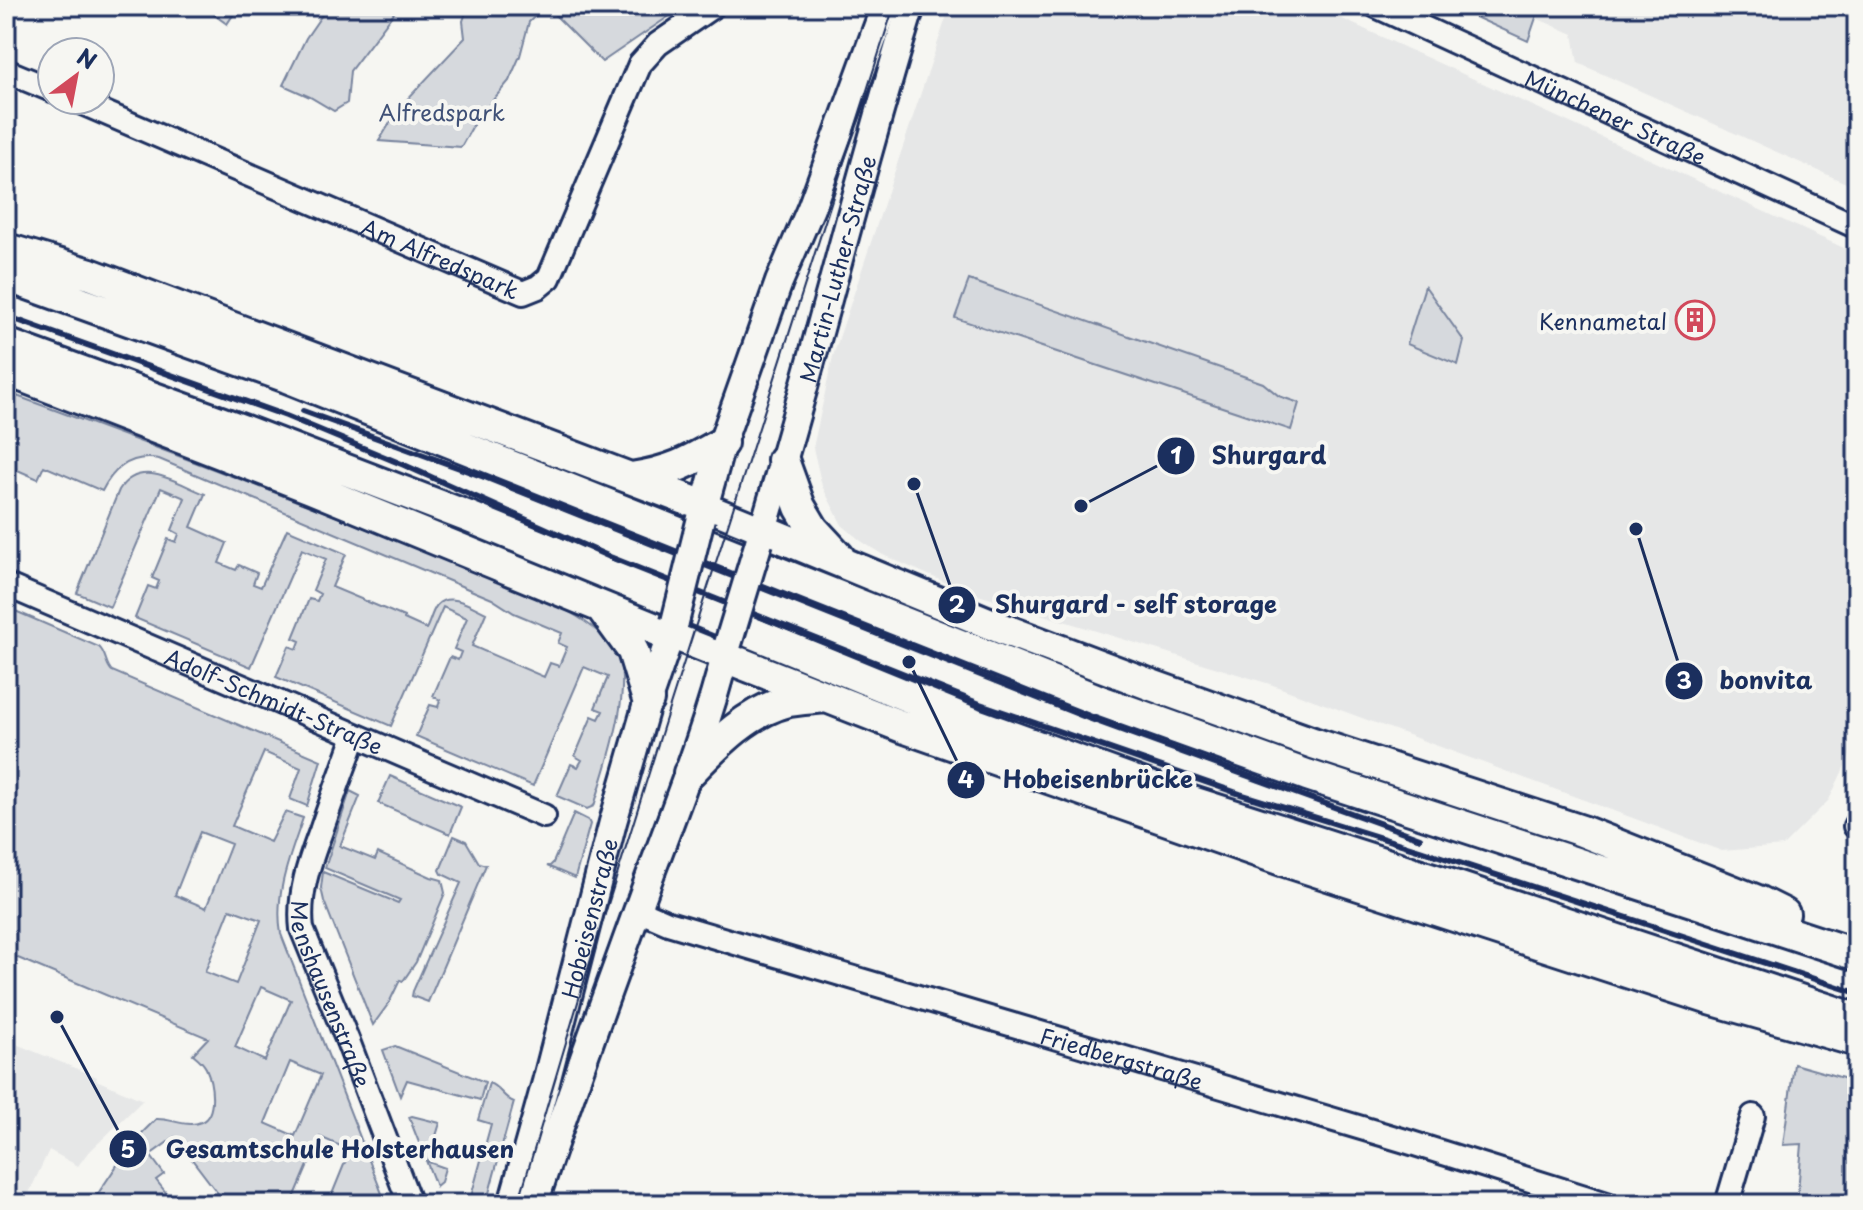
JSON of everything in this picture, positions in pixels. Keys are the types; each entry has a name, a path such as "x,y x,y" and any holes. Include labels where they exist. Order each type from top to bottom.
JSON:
{"highway":[{"path":"6,249 90,274 631,478 702,512"},
{"path":"6,276 287,377 1098,700 1307,775 1857,953"},
{"path":"6,344 469,517 973,723 1189,801 1857,1019"},
{"path":"6,370 311,488 600,605 672,629"},
{"path":"631,478 679,467 722,443"},
{"path":"783,460 800,507 813,529 846,565"},
{"path":"761,536 846,565 1154,686 1313,743 1582,831 1760,902 1857,953"},
{"path":"600,605 633,651 648,700"},
{"path":"726,650 827,697 903,727 1285,861 1710,999 1857,1041"},
{"path":"689,773 741,724 761,712 788,702 827,697"}],"main road":[{"name":"Martin-Luther-Straße","path":"672,629 722,443 779,282 816,195 885,6"},
{"name":"Martin-Luther-Straße","path":"726,650 911,6"},
{"path":"702,512 761,536"},
{"path":"672,629 726,650"},
{"name":"Hobeisenstraße","path":"512,1204 613,822 672,629"},
{"name":"Hobeisenstraße","path":"534,1204 689,773 726,650"}],"street":[{"name":"Am Alfredspark","path":"112,116 523,293 549,278 640,64 658,44 713,6"},
{"name":"Münchener Straße","path":"1376,6 1857,227"},
{"path":"6,71 36,83"},
{"name":"Adolf-Schmidt-Straße","path":"6,585 544,816"},
{"name":"Menshausenstraße","path":"355,736 303,885 300,914 302,929 410,1204"},
{"name":"Friedbergstraße","path":"638,910 668,923 1402,1140 1607,1204"},
{"path":"1727,1204 1753,1116"}],"shaded area":[{"path":"950,6 1314,6 1857,254 1857,740 1829,800 1783,846 1722,851 1270,684 965,591 883,555 842,525 822,486 813,448 833,356"},
{"path":"1451,6 1857,6 1857,188 1578,63 1573,34 1536,18 1528,41"},
{"path":"6,1040 97,1077 96,1080 143,1100 78,1166 49,1150 24,1204 6,1204"}],"green space":[{"path":"202,6 239,6 227,24"},
{"name":"Alfredspark","path":"328,6 399,6 350,71 347,103 334,111 283,85 306,38"},
{"name":"Alfredspark","path":"468,6 546,6 529,22 509,81 476,120 461,147 379,141 399,108 465,38 463,21"},
{"path":"546,6 684,6 602,62"},
{"path":"1451,6 1540,6 1528,41"},
{"path":"969,280 1263,383 1279,396 1299,403 1291,430 955,318"},
{"path":"1425,286 1464,341 1458,365 1407,344"},
{"path":"6,392 354,523 541,598 584,621 602,635 616,653 622,686 611,750 594,806 587,809 557,796 571,764 578,767 582,760 575,756 592,716 599,719 603,711 595,708 608,677 584,667 533,786 416,736 430,705 438,707 440,700 433,696 450,657 458,660 461,652 454,649 467,618 443,607 391,726 276,677 289,646 297,649 300,641 293,638 309,599 317,601 320,594 313,590 326,559 302,549 251,667 135,618 148,586 156,589 159,581 152,578 168,539 176,542 179,534 172,530 185,498 161,488 110,607 77,593 119,490 137,475 148,474 171,479 205,494 191,527 227,543 219,563 236,570 239,565 257,573 253,584 261,587 287,529 346,554 332,587 426,629 435,607 442,601 468,604 486,613 472,646 544,677 550,663 559,666 567,647 558,643 562,633 514,613 492,599 159,459 140,459 125,464 112,475 102,491 44,466 38,479 6,465"},
{"path":"6,607 99,647 112,671 321,760 307,806 290,799 301,768 264,752 232,826 270,842 285,812 303,818 281,889 281,934 386,1204 328,1204 350,1150 320,1137 294,1198 308,1204 226,1204 175,1137 150,1155 164,1174 156,1180 175,1204 91,1204 132,1143 156,1119 196,1124 206,1118 212,1105 210,1081 205,1066 193,1054 208,1038 6,953","holes":["200,832 231,844 206,908 175,895","230,909 261,920 236,984 205,972","261,987 291,1000 265,1061 235,1047","290,1062 321,1075 295,1136 265,1123"]},
{"path":"390,776 461,807 450,834 378,803"},
{"path":"350,791 360,796 340,846 375,860 378,853 442,880 445,893 416,962 403,981 400,980 389,1003 373,1025 324,901 321,888 323,872 398,903 400,900 325,868"},
{"path":"574,813 590,824 575,878 547,866 553,863"},
{"path":"454,836 466,841 479,863 486,865 428,1002 412,996 461,883 440,870"},
{"path":"395,1046 485,1082 480,1100 407,1080 400,1096 383,1050"},
{"path":"1794,1064 1857,1082 1857,1204 1797,1204 1802,1144 1783,1145"},
{"path":"489,1083 514,1102 486,1204 469,1204 491,1124 478,1120"},
{"path":"409,1117 440,1123 428,1162 445,1168 441,1182 436,1186"}],"tram line":[{"path":"518,1204 667,715 894,6"}],"railway":[{"path":"6,316 286,416 610,557 980,704 1240,794 1857,993"},
{"path":"303,411 487,478 1088,718 1420,838"}],"place":[{"name":"Kennametal","path":"1695,320"},
{"name":"Shurgard - self storage","path":"914,484"},
{"name":"Shurgard","path":"1081,506"},
{"name":"bonvita","path":"1636,529"},
{"name":"Hobeisenbrücke","path":"909,662"},
{"name":"Gesamtschule Holsterhausen","path":"57,1017"}]}
